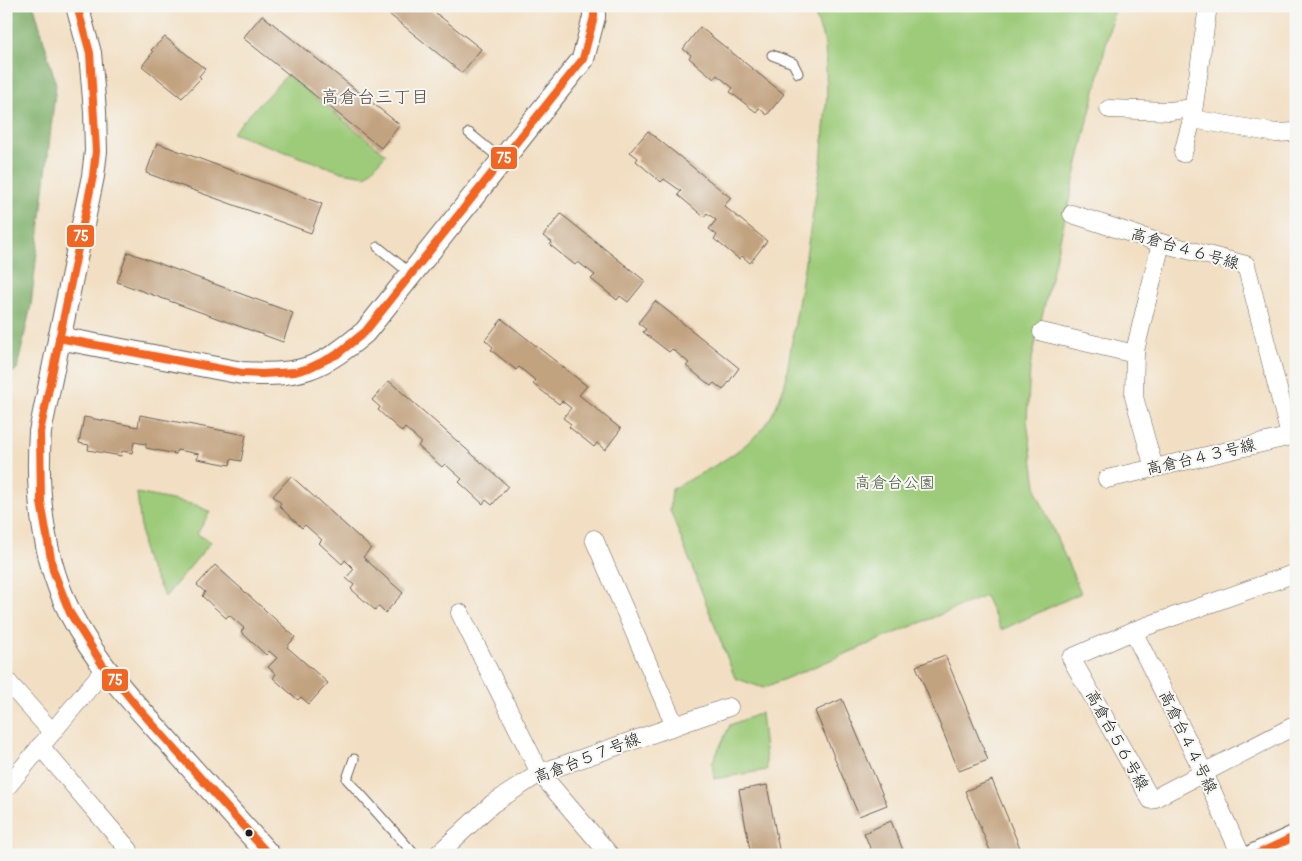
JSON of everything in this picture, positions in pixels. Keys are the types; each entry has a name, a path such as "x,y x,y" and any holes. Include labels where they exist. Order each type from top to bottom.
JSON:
{"street":[{"path":"77,6 90,53 96,151 93,176 40,432 38,458 40,506 49,551 70,612 104,670 269,855"},
{"path":"59,338 242,373 268,375 306,370 336,356 365,332 583,60 594,17 594,6"},
{"path":"1183,153 1192,114 1208,6"},
{"path":"1109,109 1170,111 1192,114 1276,133 1296,132"},
{"name":"高倉台４６号線","path":"1072,214 1162,243 1246,265 1293,435"},
{"path":"1154,468 1134,397 1135,354 1162,243"},
{"path":"1042,332 1135,354"},
{"name":"高倉台４３号線","path":"1106,478 1293,435"},
{"path":"594,539 675,726"},
{"path":"1133,631 1296,573"},
{"path":"460,613 540,773 610,855"},
{"name":"高倉台５６号線","path":"1133,631 1071,658 1151,800 1204,773"},
{"name":"高倉台４４号線","path":"1133,631 1204,773 1241,855"},
{"path":"6,788 104,670"},
{"path":"6,680 52,732"},
{"name":"高倉台５７号線","path":"437,855 492,804 540,773 729,707"},
{"path":"1204,773 1296,725"},
{"path":"40,746 129,850 125,855"},
{"path":"1254,855 1296,836"}],"lane":[{"path":"772,55 793,63 798,73"},
{"path":"469,133 502,160"},
{"path":"378,247 411,274"},
{"path":"354,759 347,779 415,855"}],"green space":[{"path":"6,6 34,6 56,84 31,305 17,369 6,378"},
{"name":"高倉台公園","path":"812,6 1115,6 1030,367 1027,421 1037,493 1081,593 1001,630 985,596 763,688 735,678 670,510 672,489 728,457 754,437 775,410 785,384 821,164 827,94 825,44"},
{"path":"287,75 386,154 366,176 342,172 232,133"},
{"path":"137,493 196,505 210,512 197,534 211,542 165,597 144,556"},
{"path":"761,713 767,770 714,779 712,763 730,725"}],"building":[{"path":"379,6 427,6 481,49 462,73"},
{"path":"262,15 400,125 381,148 243,38"},
{"path":"700,27 784,94 767,115 759,108 756,112 730,92 733,88 717,75 714,79 689,58 691,55 683,49"},
{"path":"165,37 205,69 199,76 201,78 182,98 142,66 153,52 151,50"},
{"path":"648,131 731,198 724,206 767,241 750,263 742,256 739,259 714,239 717,235 709,229 716,220 707,213 704,217 678,195 681,191 664,179 661,182 636,161 638,158 630,152"},
{"path":"157,143 322,204 311,233 146,173"},
{"path":"561,214 645,281 628,302 620,296 617,300 591,279 595,275 578,262 575,265 550,245 552,242 543,236"},
{"path":"128,252 293,313 283,342 117,282"},
{"path":"655,301 739,368 723,390 714,383 711,386 686,366 689,363 672,349 669,352 643,332 646,329 638,323"},
{"path":"502,319 587,386 579,395 621,429 605,450 597,443 594,447 569,427 571,424 563,418 571,408 562,401 559,404 533,384 536,381 519,367 516,370 491,350 493,347 485,340"},
{"path":"389,381 508,486 492,505 486,500 483,504 459,482 462,479 445,464 442,467 418,446 421,442 405,428 402,432 378,410 380,407 372,400"},
{"path":"140,415 246,435 241,461 231,459 230,465 197,459 199,454 177,450 176,454 146,448 146,444 134,442 132,453 122,451 121,456 88,450 89,445 79,443 84,417 138,427"},
{"path":"291,476 371,548 363,557 403,593 385,613 378,606 375,610 351,589 354,585 346,578 354,569 345,560 342,564 319,543 322,540 305,525 302,528 279,506 281,503 273,496"},
{"path":"215,565 295,637 287,647 328,683 309,704 301,697 298,700 273,678 276,674 268,667 277,658 269,651 266,655 241,632 244,628 229,615 226,618 202,596 205,592 197,585"},
{"path":"945,655 988,760 959,771 916,666"},
{"path":"842,699 887,805 859,816 815,711"},
{"path":"992,780 1023,855 992,855 965,791"},
{"path":"767,785 780,855 751,855 739,790"},
{"path":"891,821 905,855 873,855 864,833"}],"transit line":[{"name":"75","path":"77,6 90,53 96,151 93,176 40,432 41,502 53,570 70,613 102,664 139,709 269,855"},
{"name":"75","path":"59,338 242,373 295,372 309,368 336,355 365,332 583,59 594,17 594,6"},
{"name":"75","path":"1255,855 1296,836"}],"district":[{"name":"高倉台三丁目","path":"375,97"}]}
